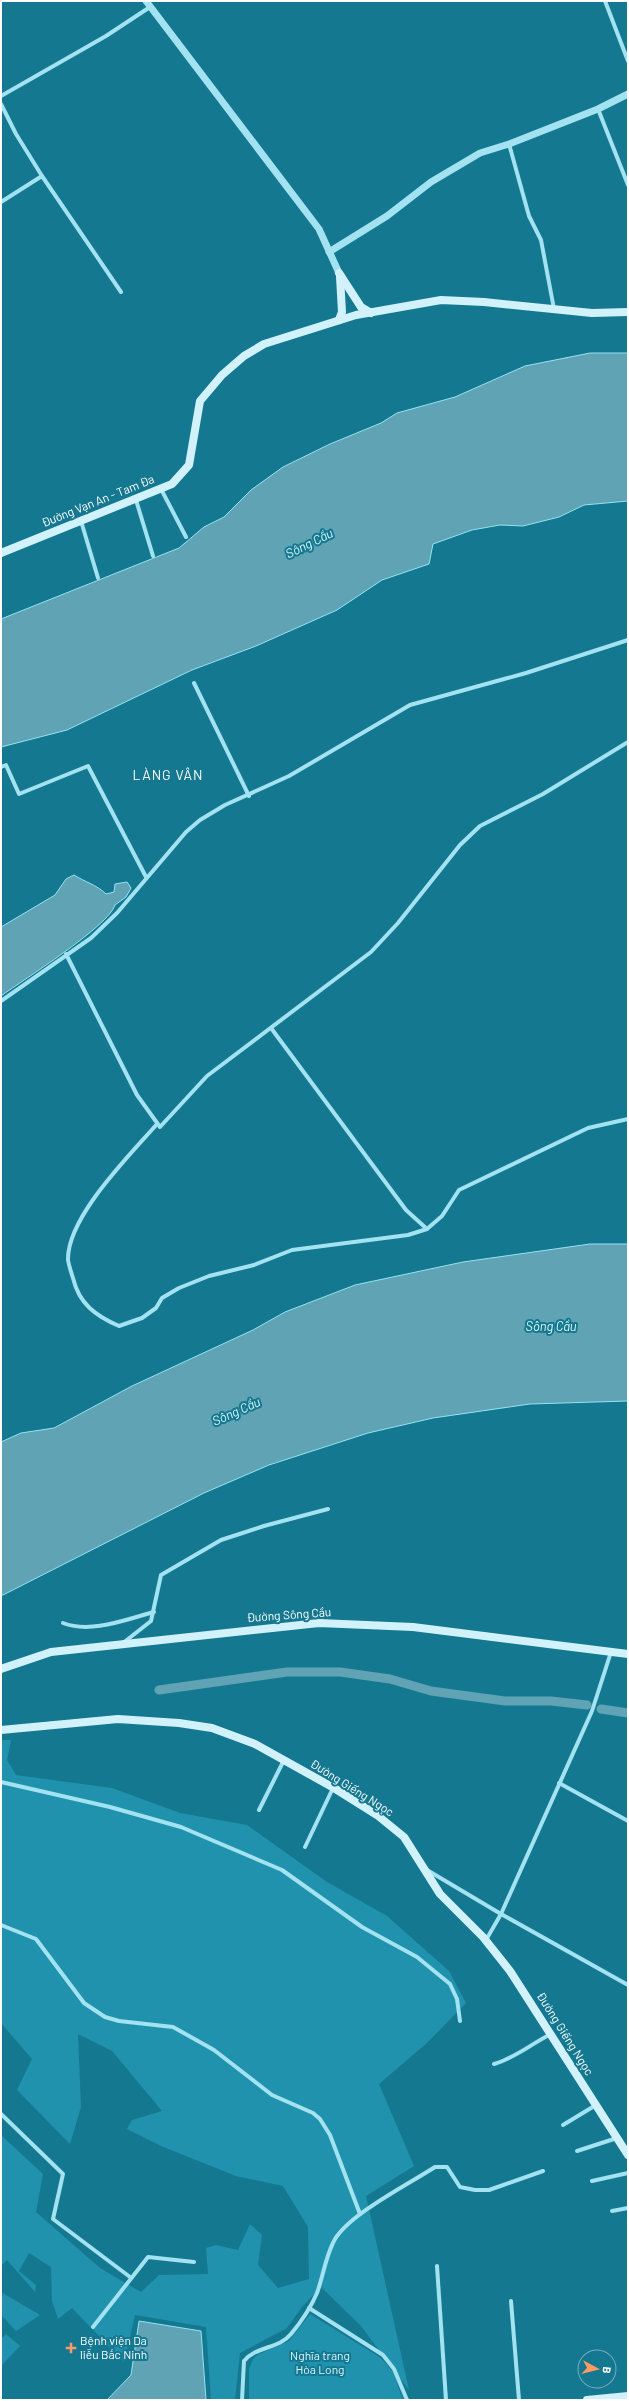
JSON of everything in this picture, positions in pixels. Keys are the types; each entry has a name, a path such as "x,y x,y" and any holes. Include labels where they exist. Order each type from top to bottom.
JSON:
{"main road":[{"path":"339,273 361,307 371,313"},
{"path":"339,273 342,297 342,312 339,320"},
{"name":"Đường Vạn An - Tam Đa","path":"1,553 136,500 172,484 181,476 189,465 200,401 222,374 244,356 264,344 339,320 416,304 452,300 592,313 628,312"},
{"name":"Đường Sông Cầu","path":"1,1669 51,1652 123,1643 319,1623 413,1627 628,1654"},
{"name":"Đường Giếng Ngọc","path":"1,1730 118,1719 179,1723 212,1728 255,1744 334,1788 377,1815 404,1838 440,1894 486,1940 510,1971 628,2155"},
{"path":"587,2400 628,2396"}],"street":[{"path":"605,1 628,61"},
{"path":"1,96 106,36 148,4 318,229 339,273"},
{"path":"329,252 387,216 431,182 480,153 508,144 598,109 628,94"},
{"path":"1,104 42,176 121,292"},
{"path":"598,109 628,184"},
{"path":"508,144 530,216 542,240 554,310"},
{"path":"1,202 42,176"},
{"path":"161,489 186,538"},
{"path":"136,500 153,556"},
{"path":"81,521 98,578"},
{"path":"1,1001 66,954 91,938 186,832 200,820 225,805 249,796 290,776 410,706 526,673 628,640"},
{"path":"194,683 249,796"},
{"path":"66,954 137,1095 160,1127 207,1076 371,952 460,845 480,826 543,794 628,742"},
{"path":"1,767 6,765 19,794 88,766 146,877"},
{"path":"271,1028 406,1210 427,1229"},
{"path":"157,1124 102,1187 84,1215 72,1241 68,1260 74,1283 81,1299 98,1316 119,1326 142,1318 156,1308 162,1298 179,1288 209,1276 254,1265 292,1250 408,1235 427,1229 442,1216 459,1190 588,1128 628,1119"},
{"path":"123,1643 151,1621 154,1612 160,1575 194,1554 239,1533 328,1509"},
{"path":"63,1623 71,1626 91,1626 154,1612"},
{"path":"486,1940 501,1914 592,1711 611,1652"},
{"path":"259,1810 284,1760"},
{"path":"1,1782 110,1807 181,1827 282,1870 362,1927 417,1957 450,1984 457,1999 460,2021"},
{"path":"560,1783 628,1821"},
{"path":"305,1847 334,1788"},
{"path":"423,1867 501,1914 628,1985"},
{"path":"1,1926 36,1939 84,2003 93,2010 119,2021 173,2027 209,2047 272,2095 313,2113 320,2119 330,2135 360,2214"},
{"path":"494,2064 513,2058 529,2045 551,2034"},
{"path":"563,2125 596,2105"},
{"path":"1,2114 63,2174 53,2219 130,2277"},
{"path":"577,2151 618,2138"},
{"path":"242,2400 244,2361 252,2354 287,2338 309,2308 317,2293 333,2243 341,2232 360,2214 435,2167 447,2167 460,2187 484,2191 543,2170"},
{"path":"592,2181 628,2173"},
{"path":"612,2211 628,2208"},
{"path":"93,2326 148,2256 194,2262"},
{"path":"437,2266 446,2400"},
{"path":"511,2301 519,2400"},
{"path":"309,2308 383,2355 394,2369 407,2400"}],"green space":[{"path":"1,1740 11,1740 7,1760 16,1775 112,1788 180,1813 247,1825 327,1882 387,1916 449,1971 466,2003 427,2043 379,2084 414,2166 366,2196 409,2390 361,2326 321,2287 302,2307 287,2328 240,2353 235,2400 211,2400 206,2327 135,2315 124,2362 72,2308 58,2319 52,2301 51,2267 29,2253 19,2271 36,2285 35,2292 7,2260 1,2266 1,2135 43,2174 36,2212 100,2268 141,2292 159,2275 208,2274 206,2248 216,2245 238,2250 250,2224 262,2235 258,2265 278,2288 309,2279 308,2227 283,2186 236,2176 161,2146 127,2129 132,2120 162,2111 112,2051 78,2034 81,2107 70,2144 17,2090 32,2059 1,2023"},
{"path":"1,2292 40,2315 16,2331 1,2315"},
{"name":"Nghĩa trang Hòa Long","path":"310,2314 381,2358 393,2372 403,2400 249,2400 249,2369 253,2359 257,2355 289,2341"},
{"path":"6,2334 20,2346 1,2366 1,2339"}],"water":[{"name":"Sông Cầu","path":"590,353 628,353 628,501 584,505 559,517 523,526 500,525 472,530 433,544 429,564 382,580 337,610 256,646 192,670 67,730 1,747 1,619 179,548 204,527 224,517 251,490 283,467 330,444 381,423 397,413 455,397 525,366"},
{"path":"74,875 95,886 106,894 114,892 115,884 127,882 131,888 126,897 115,905 98,926 1,996 1,927 55,895 66,879"},
{"name":"Sông Cầu","path":"590,1244 628,1244 628,1401 530,1404 433,1418 368,1433 269,1465 204,1493 1,1596 1,1442 21,1433 54,1428 132,1386 253,1330 285,1312 355,1285 463,1262"},
{"path":"139,2321 201,2331 206,2400 107,2400 131,2375"}],"waterway":[{"path":"159,1690 287,1672 340,1672 390,1679 431,1691 505,1701 551,1701 587,1705"},
{"path":"601,1709 628,1713"}],"place":[{"name":"Bệnh viện Da liễu Bắc Ninh","path":"71,2348"}],"district":[{"name":"LÀNG VÂN","path":"168,775"}]}
